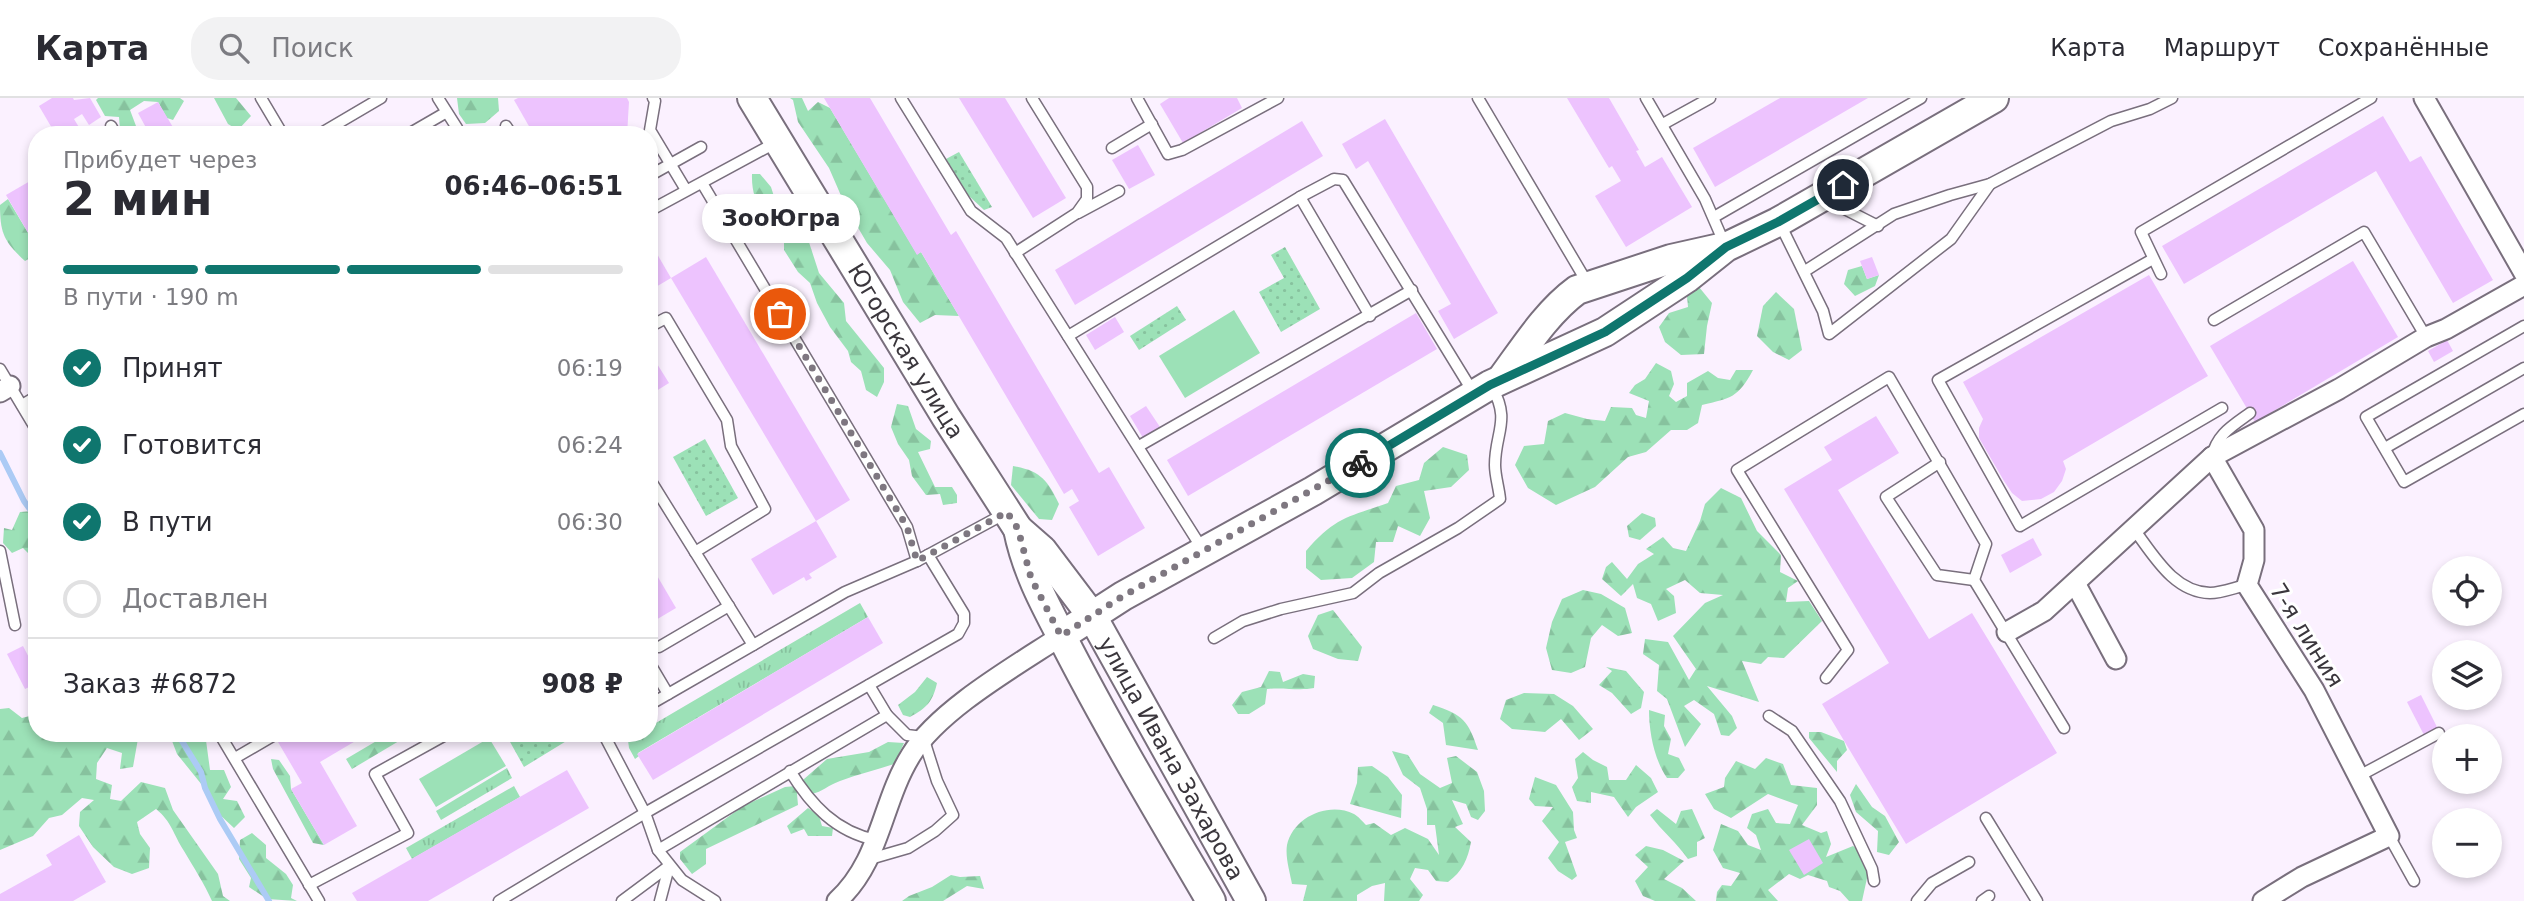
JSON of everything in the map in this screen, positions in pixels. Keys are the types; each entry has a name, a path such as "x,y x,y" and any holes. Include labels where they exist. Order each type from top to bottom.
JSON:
{"main road":[{"name":"Югорская улица","path":"751,98 939,406 1012,520 1042,550 1092,616"},
{"path":"1061,636 1203,550 1313,491 1489,386 1596,336 1687,278 1726,247 1778,222 1994,98"},
{"path":"1489,386 1542,324 1577,290 1671,259 1726,247"},
{"path":"1560,305 1564,327 1579,340 1596,336 1613,320 1614,310 1610,300 1598,288 1588,285"},
{"name":"Югорская улица","path":"1012,520 1031,578 1061,636"},
{"name":"улица Ивана Захарова","path":"1092,616 1251,901"},
{"name":"улица Ивана Захарова","path":"1061,636 1081,677 1212,901"}],"street":[{"path":"2424,98 2524,273"},
{"path":"2007,632 2044,611 2212,457 2524,285"},
{"name":"7-я линия","path":"2212,457 2255,530 2254,560 2247,585 2314,690 2389,836"},
{"path":"2075,583 2116,659"},
{"path":"837,901 862,873 873,849 895,782 923,737 984,686 1061,636"},
{"path":"2263,901 2302,877 2389,836"}],"lane":[{"path":"261,98 278,126"},
{"path":"333,126 381,98"},
{"path":"438,98 455,126"},
{"path":"651,126 655,102 653,98"},
{"path":"901,98 971,211 1006,238 1203,550"},
{"path":"1032,98 1087,187 1087,199 1077,213"},
{"path":"1137,98 1168,154 1182,150 1278,98"},
{"path":"1478,98 1588,285"},
{"path":"1646,98 1714,217 1726,247"},
{"path":"1662,124 1710,98"},
{"path":"1714,217 1921,98"},
{"path":"1805,271 1894,215 1990,184 2111,121 2150,109 2172,98"},
{"path":"2161,274 2141,232 2371,98"},
{"path":"423,126 445,113"},
{"path":"1112,148 1152,124"},
{"path":"658,206 778,141"},
{"path":"658,143 687,190"},
{"path":"658,171 701,147"},
{"path":"1068,336 1300,197 1334,179 1343,180 1412,290 1500,402 1502,422 1495,465 1500,499 1458,528 1378,573 1353,593 1280,609 1243,621 1214,638"},
{"path":"702,183 907,527 917,561"},
{"path":"1778,222 1805,271 1823,311 1829,334 1951,240 1990,184"},
{"path":"1015,253 1077,213 1119,191"},
{"path":"1300,197 1370,316"},
{"path":"1822,197 1878,226"},
{"path":"2214,320 2364,232 2426,337"},
{"path":"2153,259 1938,380 2020,526 2222,408"},
{"path":"1139,446 1412,290"},
{"path":"658,322 666,318 727,420 731,446 765,509 695,552"},
{"path":"2524,326 2366,417 2404,482 2524,414"},
{"path":"2385,448 2524,368"},
{"path":"1826,678 1849,650 1737,470 1889,377 1986,544 1974,580"},
{"path":"3,382 28,415"},
{"path":"22,405 28,401"},
{"path":"2212,457 2214,442 2250,413"},
{"path":"1940,462 1886,497 1937,575 1974,580 2064,728"},
{"path":"658,492 753,645"},
{"path":"658,700 845,592 1012,520"},
{"path":"2133,528 2163,568 2181,584 2210,593 2247,585"},
{"path":"0,551 15,625"},
{"path":"499,901 645,813 958,634 964,623 964,614 928,555"},
{"path":"659,647 729,606"},
{"path":"658,677 668,694"},
{"path":"790,772 822,813 873,849 908,848 953,815 937,781 923,737 907,735 887,715 870,685"},
{"path":"658,850 887,715"},
{"path":"1769,716 1792,731 1840,801 1872,869 1874,881"},
{"path":"2358,776 2432,737"},
{"path":"224,742 319,901"},
{"path":"234,758 262,742"},
{"path":"309,885 408,833 375,774 433,742"},
{"path":"608,742 645,813 658,850 682,880 715,901"},
{"path":"1986,818 2037,901"},
{"path":"2389,836 2414,881"},
{"path":"1917,901 1932,883 1969,862"},
{"path":"622,901 669,866"},
{"path":"660,901 669,866"}],"green space":[{"path":"180,98 184,101 173,120 167,118 158,102 144,101 130,110 136,126 120,126 119,117 105,116 96,100"},
{"path":"214,98 236,98 251,116 242,126 228,124"},
{"path":"457,98 498,98 499,111 485,123 466,124 459,114"},
{"path":"790,98 802,98 808,111 818,102 830,108 917,254 921,252 959,316 935,315 920,323 903,302 890,270 867,243 846,207 829,168 798,122 793,100"},
{"path":"959,152 992,207 984,210 968,195 946,159"},
{"path":"752,174 760,174 771,187 778,209 806,233 819,273 844,303 846,321 884,368 884,382 877,397 866,390 861,371 851,362 848,351 830,327 810,283 798,272 784,250 784,234 770,221 756,201"},
{"path":"8,199 28,233 28,259 25,261 12,248 2,230 0,205"},
{"path":"1285,247 1320,309 1281,332 1259,292 1284,278 1271,255"},
{"path":"1862,266 1867,279 1879,275 1875,286 1855,296 1844,284 1848,270"},
{"path":"1699,287 1712,303 1704,354 1681,355 1665,342 1659,327 1669,313 1688,307 1687,296"},
{"path":"1776,292 1794,309 1802,350 1789,360 1773,352 1757,336 1763,306"},
{"path":"1177,306 1186,320 1139,350 1130,336"},
{"path":"1234,310 1260,353 1185,398 1159,356"},
{"path":"1656,363 1671,371 1674,384 1669,396 1676,402 1687,396 1687,383 1708,371 1718,378 1730,380 1736,370 1753,370 1738,392 1720,401 1702,405 1698,423 1687,430 1671,430 1646,452 1628,457 1595,487 1556,505 1528,488 1515,465 1524,446 1544,444 1548,421 1565,413 1605,421 1611,407 1632,408 1636,415 1646,418 1649,401 1629,393 1645,379"},
{"path":"897,404 908,406 916,429 931,441 930,449 918,452 935,487 952,487 957,495 957,503 943,505 940,494 926,495 912,476 909,460 891,427"},
{"path":"705,439 738,498 706,516 673,457"},
{"path":"1443,447 1467,455 1469,470 1451,487 1424,491 1430,518 1420,536 1398,526 1393,542 1376,542 1374,562 1352,578 1321,580 1306,568 1306,551 1325,531 1352,515 1388,503 1396,486 1419,480 1424,463"},
{"path":"1013,466 1037,474 1047,483 1059,504 1052,520 1039,519 1011,485"},
{"path":"1721,488 1741,498 1757,531 1781,555 1780,572 1798,581 1788,588 1786,602 1809,601 1822,621 1784,658 1768,657 1761,664 1742,661 1759,702 1707,686 1732,716 1737,728 1729,736 1721,735 1714,714 1694,700 1684,706 1701,724 1685,747 1667,699 1657,691 1659,665 1643,654 1645,639 1668,642 1689,680 1696,669 1673,636 1705,603 1723,595 1700,593 1685,580 1666,589 1674,596 1676,613 1658,621 1651,604 1637,598 1633,584 1621,596 1602,579 1606,567 1612,562 1627,579 1638,564 1654,554 1646,549 1663,537 1673,548 1686,551 1705,504"},
{"path":"28,511 28,553 23,548 12,553 3,543 4,528 12,530 20,512"},
{"path":"1642,513 1655,518 1656,526 1640,540 1629,537 1627,526"},
{"path":"1583,590 1601,594 1625,608 1632,633 1618,636 1602,625 1591,638 1585,667 1571,673 1552,670 1546,648 1552,622 1562,599"},
{"path":"860,603 868,617 658,741 658,722"},
{"path":"1333,610 1362,647 1358,661 1338,659 1313,649 1308,636 1318,615"},
{"path":"1606,667 1626,671 1644,692 1641,708 1631,714 1612,693 1599,685 1612,671"},
{"path":"1269,671 1280,672 1283,682 1303,674 1315,676 1314,688 1267,689 1265,704 1249,714 1238,714 1232,705 1242,692 1261,687"},
{"path":"927,677 937,683 931,699 925,707 910,717 903,715 898,705 915,692"},
{"path":"1524,693 1554,694 1573,706 1593,729 1579,740 1561,719 1545,732 1512,729 1500,719 1506,700"},
{"path":"1433,705 1463,720 1478,750 1446,745 1443,723 1429,713"},
{"path":"9,708 22,718 28,716 28,742 137,742 133,767 120,769 122,753 107,748 97,763 96,779 112,785 110,799 121,801 141,782 165,788 173,810 218,874 223,896 230,901 212,901 169,824 156,809 137,822 140,834 150,848 149,868 132,874 114,867 93,847 79,826 80,812 94,800 82,798 62,815 49,818 33,836 0,850 0,709"},
{"path":"1649,710 1665,715 1664,726 1671,739 1668,754 1679,758 1685,770 1678,778 1667,778 1659,762 1651,736"},
{"path":"1809,732 1821,732 1844,741 1847,750 1837,761 1837,772 1809,738"},
{"path":"172,742 206,742 210,770 224,770 231,787 223,799 237,801 245,817 234,828 219,814 202,785 177,754"},
{"path":"375,742 397,742 352,769 346,759"},
{"path":"482,742 491,742 506,766 436,807 419,779"},
{"path":"510,742 565,742 524,767"},
{"path":"628,742 657,742 638,753 639,756 635,759"},
{"path":"888,742 904,743 894,764 836,783 815,793 811,794 803,787 797,794 798,805 706,849 706,864 692,874 680,859 680,852 743,806 785,787 796,786 827,759 869,752"},
{"path":"1392,751 1408,755 1420,774 1440,788 1452,783 1447,758 1456,756 1477,772 1484,791 1485,811 1478,820 1471,817 1466,804 1452,800 1463,824 1455,827 1471,842 1464,865 1448,882 1436,881 1428,870 1415,868 1410,879 1423,895 1419,901 1384,901 1385,883 1372,886 1357,895 1357,901 1303,901 1307,885 1292,884 1287,845 1296,827 1313,814 1334,809 1344,810 1356,815 1366,825 1374,823 1391,835 1405,828 1428,839 1439,855 1435,825 1427,825 1427,809 1420,788 1403,775"},
{"path":"1583,752 1607,767 1609,780 1626,780 1636,765 1651,778 1658,792 1636,807 1628,817 1614,797 1591,792 1591,803 1577,801 1572,787 1578,778 1575,759"},
{"path":"1766,758 1783,764 1791,785 1817,788 1817,805 1802,825 1821,833 1827,831 1831,844 1826,857 1853,846 1866,855 1869,869 1862,901 1849,901 1840,891 1829,887 1827,881 1808,875 1800,879 1789,874 1768,890 1778,901 1716,901 1717,892 1722,885 1731,886 1740,873 1723,868 1713,850 1721,824 1738,831 1748,845 1761,850 1756,835 1747,828 1752,814 1768,809 1776,823 1790,824 1798,805 1768,794 1731,818 1714,809 1705,794 1724,787 1725,778 1736,761 1755,769"},
{"path":"271,759 279,760 290,776 291,789 324,845 313,843 273,769"},
{"path":"1372,766 1388,777 1402,795 1401,818 1350,804 1357,783 1358,767"},
{"path":"507,768 512,778 441,820 436,811"},
{"path":"1535,777 1556,785 1573,812 1577,838 1565,842 1577,876 1572,880 1558,871 1548,858 1559,842 1542,821 1553,807 1535,806 1529,799"},
{"path":"1856,784 1872,807 1885,816 1899,842 1889,855 1877,852 1878,831 1856,812 1850,795"},
{"path":"514,786 520,797 412,859 406,848"},
{"path":"808,808 819,816 822,826 833,828 832,836 808,836 804,829 791,834 787,826"},
{"path":"1657,809 1676,824 1681,811 1692,809 1705,838 1697,842 1697,856 1688,859 1655,821 1650,815"},
{"path":"252,833 266,845 266,858 286,874 293,885 291,898 297,901 267,899 249,887 251,878 239,859 240,840"},
{"path":"1646,846 1663,850 1684,861 1664,879 1682,888 1696,901 1655,901 1643,896 1635,881 1648,867 1635,855"},
{"path":"951,875 980,876 984,889 967,886 943,901 902,901 932,887"}],"building":[{"path":"52,98 90,98 101,117 89,125 82,114 74,119 78,126 51,126 39,106"},
{"path":"627,98 628,126 529,126 514,100"},
{"path":"824,98 870,98 951,235 956,231 1099,473 1109,467 1145,528 1098,556 1069,507 1079,501 1072,489 1064,494 921,252 917,255"},
{"path":"959,98 1005,98 1066,198 1033,218"},
{"path":"1169,98 1237,98 1242,108 1183,143 1160,104"},
{"path":"1567,98 1609,98 1639,150 1636,151 1645,167 1662,157 1692,207 1626,247 1595,196 1621,181 1612,166 1609,168"},
{"path":"1780,98 1868,98 1715,187 1693,148"},
{"path":"158,102 172,126 145,126 138,113"},
{"path":"2383,116 2410,162 2421,156 2493,280 2453,303 2376,171 2184,284 2162,246"},
{"path":"1385,119 1498,313 1454,339 1438,311 1451,304 1368,161 1356,169 1342,144"},
{"path":"1302,121 1323,156 1075,305 1055,270"},
{"path":"1138,145 1155,175 1129,189 1112,160"},
{"path":"28,182 28,233 6,195"},
{"path":"658,256 671,278 658,286"},
{"path":"706,257 850,500 816,521 671,278"},
{"path":"1872,257 1879,275 1867,279 1860,261"},
{"path":"2353,261 2398,337 2255,422 2210,346"},
{"path":"2149,275 2208,376 2063,461 2066,469 2054,492 2041,499 2022,501 2012,493 1979,438 1983,419 1963,382"},
{"path":"1416,313 1437,349 1188,496 1167,460"},
{"path":"1115,317 1124,332 1095,350 1086,335"},
{"path":"2447,340 2453,351 2434,362 2428,351"},
{"path":"658,365 669,383 658,390"},
{"path":"1146,406 1160,427 1143,438 1130,416"},
{"path":"1876,416 1899,453 1838,490 1929,639 1972,613 2057,753 1906,844 1822,704 1889,663 1784,489 1832,460 1824,447"},
{"path":"816,521 837,557 809,574 812,578 806,581 804,577 773,595 751,559"},
{"path":"2033,538 2042,555 2010,573 2001,555"},
{"path":"658,577 676,608 658,619"},
{"path":"868,617 883,643 653,780 637,754"},
{"path":"23,646 28,656 28,688 25,689 7,654"},
{"path":"2421,695 2436,724 2432,724 2432,732 2424,735 2407,702"},
{"path":"278,742 354,742 320,762 357,826 324,845 291,789 302,783"},
{"path":"567,770 589,808 428,901 357,901 352,893"},
{"path":"79,835 106,882 73,901 0,901 0,894 52,865 46,855"},
{"path":"1809,839 1823,863 1804,875 1789,850"}],"waterway":[{"path":"0,453 28,507"},
{"path":"183,742 201,772 205,788 220,819 269,901"}],"way so far":[{"path":"780,314 907,527 917,561 1007,512 1018,529 1031,578 1061,636 1123,596 1360,463"}],"place":[{"name":"ЗооЮгра","path":"780,314"}],"route":[{"path":"1360,463 1490,385 1605,332 1687,278 1726,247 1778,222 1843,185"}]}
